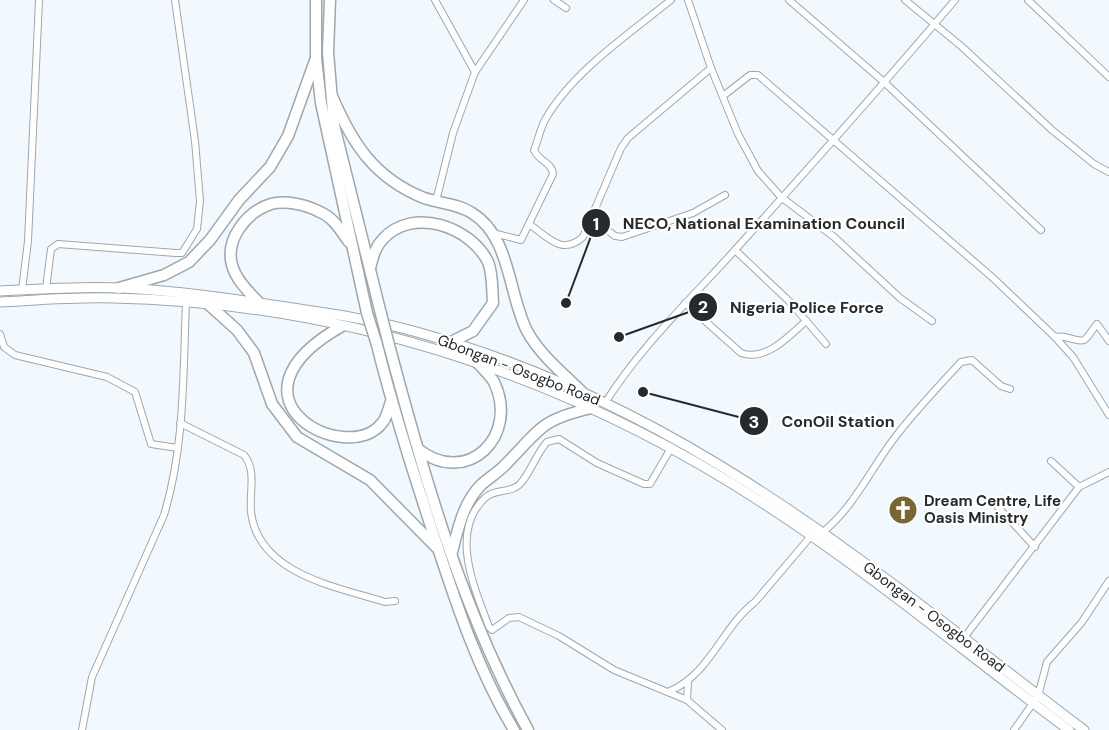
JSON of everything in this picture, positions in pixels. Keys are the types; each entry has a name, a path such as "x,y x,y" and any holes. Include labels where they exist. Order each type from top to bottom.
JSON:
{"highway":[{"path":"316,0 316,58 324,121 367,313 391,402 439,550 494,697 514,730"},
{"path":"330,0 328,52 334,125 389,345 418,449 477,627 528,730"},
{"path":"119,288 172,271 189,262 210,240 239,200 270,167 288,136 316,58"},
{"path":"332,96 356,147 372,165 423,197 472,212 492,233 509,272 528,331 546,357 582,392"},
{"path":"259,303 236,276 230,253 242,224 271,204 291,203 322,212 352,246"},
{"path":"369,268 376,247 384,238 395,229 411,223 433,224 456,231 474,240 489,264 493,303 473,331 451,342"},
{"path":"208,304 237,330 254,353 272,404 297,437 370,480 439,550"},
{"path":"342,326 318,340 295,364 288,381 290,405 308,425 331,437 357,436 372,432 382,424 391,402"},
{"path":"418,449 428,457 439,461 463,461 477,457 496,437 502,411 498,394 493,380 476,361"},
{"path":"452,552 467,505 483,484 507,463 539,428 560,417 591,408"}],"main road":[{"name":"Gbongan - Osogbo Road","path":"0,291 119,288 190,292 379,323 451,342 582,392 681,443 823,532 963,639 1069,730"},
{"name":"Gbongan - Osogbo Road","path":"0,302 112,298 208,304 342,326 422,343 476,361 591,408 671,448 778,513 1036,700 1084,730"}],"street":[{"path":"22,290 28,242 39,0"},
{"path":"46,289 51,249 57,244 182,253 192,240 198,216 198,177 175,0"},
{"path":"435,0 475,72"},
{"path":"436,201 453,133 475,72 524,0"},
{"path":"554,0 566,8"},
{"path":"492,233 521,240 553,174 551,166 534,153 544,121 578,79 671,0"},
{"path":"688,0 711,68 738,134 758,171 781,197 834,237 900,298 932,321"},
{"path":"789,0 884,82 1041,230"},
{"path":"905,0 961,46 1052,130 1094,164 1109,172"},
{"path":"604,403 618,381 685,303 735,250 955,0"},
{"path":"1028,0 1055,29 1109,77"},
{"path":"529,224 559,244 571,247 583,237 628,138 711,68"},
{"path":"723,96 750,75 758,75 834,138 993,278 1055,337 1073,357 1109,414"},
{"path":"591,218 615,236 622,237 693,213 724,195"},
{"path":"735,250 826,344"},
{"path":"82,730 92,677 164,515 172,487 180,423 186,302"},
{"path":"685,303 741,353 748,355 757,355 781,343 806,321"},
{"path":"1055,337 1064,335 1080,341 1085,339 1097,324 1109,341"},
{"path":"0,334 4,347 15,355 107,377 135,392 151,444 178,448"},
{"path":"823,532 838,520 896,436 961,362 972,360 1002,386 1011,389"},
{"path":"180,423 244,454 251,463 251,513 258,533 270,553 291,569 318,581 385,602 395,601"},
{"path":"671,448 655,479 650,484 644,484 597,463 564,442 553,439 539,451 517,487 487,496 477,507 467,538 467,562 492,630 509,618 519,617 559,636 614,670 659,689 670,691 687,700 722,730"},
{"path":"1051,461 1079,487"},
{"path":"963,639 1079,487 1109,472"},
{"path":"997,506 1035,546"},
{"path":"670,691 688,682 698,673 744,610 755,602 811,536"},
{"path":"1014,730 1036,700 1047,662 1082,622 1109,581"},
{"path":"687,700 688,682"}],"place":[{"name":"NECO, National Examination Council","path":"566,303"},
{"name":"Nigeria Police Force","path":"619,337"},
{"name":"ConOil Station","path":"643,392"},
{"name":"Dream Centre, Life Oasis Ministry","path":"903,510"}]}
